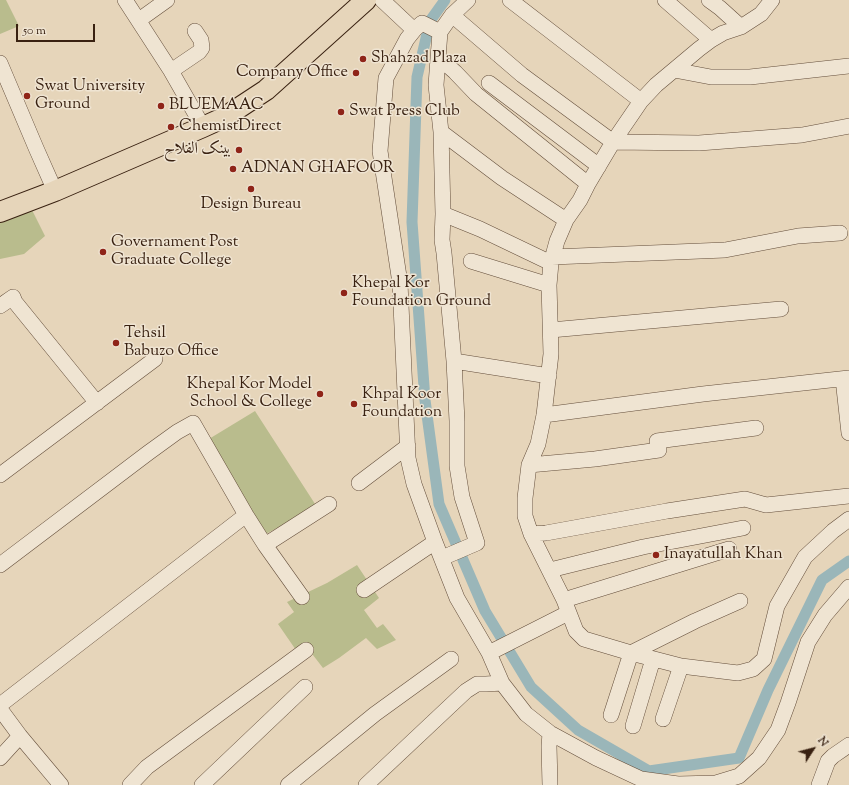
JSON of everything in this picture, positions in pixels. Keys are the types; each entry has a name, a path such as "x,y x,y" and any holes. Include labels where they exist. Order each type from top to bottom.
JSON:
{"main road":[{"path":"55,192 225,116 266,90 367,0"},
{"path":"0,212 55,192 205,131 228,118 269,92 367,0"}],"street":[{"path":"125,0 171,71 203,127"},
{"path":"139,20 167,0"},
{"path":"382,0 429,29 438,57 436,85 441,132 443,214 442,240 454,361 457,421 457,466 462,497 477,542 444,557"},
{"path":"468,0 452,15 429,29 407,39 386,78 380,151 400,283 408,458 414,484 435,542 444,557 457,598 491,651 502,683 526,714 550,733 640,782 678,784 716,783 738,776 759,758 778,730 808,642 825,615 849,587"},
{"path":"510,0 641,100"},
{"path":"665,0 711,40"},
{"path":"709,0 741,26"},
{"path":"772,0 761,14 741,26 723,33 699,49 656,85 641,100 613,142 580,200 566,220 557,241 552,260 549,285 552,354 544,415 538,444 529,465 525,498 525,516 531,534 550,570 576,631 584,639 681,666 738,673 753,669 764,659 777,606 805,557 833,531 849,519"},
{"path":"452,15 522,75 613,142 699,143 802,135 849,126"},
{"path":"171,71 199,52 202,48 201,40 195,31"},
{"path":"438,57 476,94 588,184"},
{"path":"0,63 55,192"},
{"path":"674,70 712,77 750,77 849,66"},
{"path":"489,84 599,166"},
{"path":"441,132 502,178 566,220"},
{"path":"443,214 552,260 725,250 798,236 840,233"},
{"path":"471,262 549,285"},
{"path":"0,306 13,297 15,302 97,403"},
{"path":"551,330 780,309"},
{"path":"0,475 155,359"},
{"path":"454,361 549,376"},
{"path":"544,415 703,394 846,378 849,434"},
{"path":"0,565 148,452 193,423 246,515 265,545 302,597"},
{"path":"529,465 595,459 659,450 657,442 756,428"},
{"path":"359,483 408,446"},
{"path":"531,534 546,533 744,499 766,505 849,496"},
{"path":"265,545 329,504"},
{"path":"0,705 246,515"},
{"path":"550,570 642,547 743,528"},
{"path":"364,590 435,542"},
{"path":"491,651 529,632 566,606 729,549"},
{"path":"611,715 631,653 695,621 740,601"},
{"path":"130,785 147,767 306,650"},
{"path":"288,785 376,714 450,659"},
{"path":"633,726 653,659"},
{"path":"663,719 681,666"},
{"path":"366,785 466,691 477,684 502,683"},
{"path":"202,785 305,687"},
{"path":"0,709 20,736 61,785"},
{"path":"550,733 550,785"},
{"path":"0,758 20,736"},
{"path":"819,785 828,761 832,756 849,745"}],"green space":[{"path":"0,0 6,0 19,26 0,34"},
{"path":"31,208 45,236 24,254 0,259 0,219"},
{"path":"255,411 317,507 260,537 204,442"},
{"path":"357,565 379,598 364,610 377,628 383,624 396,640 377,649 366,638 323,668 306,646 298,653 278,624 294,612 287,602 327,583"}],"waterway":[{"path":"445,0 430,21 417,77 412,222 425,400 439,504 485,611 531,687 578,730 649,771 739,758 768,690 822,580 849,561"}],"place":[{"name":"Shahzad Plaza","path":"363,59"},
{"name":"Company Office","path":"356,73"},
{"name":"Swat University Ground","path":"27,96"},
{"name":"BLUEMAAC","path":"161,106"},
{"name":"Swat Press Club","path":"341,112"},
{"name":"ChemistDirect","path":"171,127"},
{"name":"بینک الفلاح","path":"239,150"},
{"name":"ADNAN GHAFOOR","path":"233,169"},
{"name":"Design Bureau","path":"251,189"},
{"name":"Governament Post Graduate College","path":"103,252"},
{"name":"Khepal Kor Foundation Ground","path":"344,293"},
{"name":"Tehsil Babuzo Office","path":"116,343"},
{"name":"Khepal Kor Model School & College","path":"320,394"},
{"name":"Khpal Koor Foundation","path":"354,404"},
{"name":"Inayatullah Khan","path":"656,555"}]}
